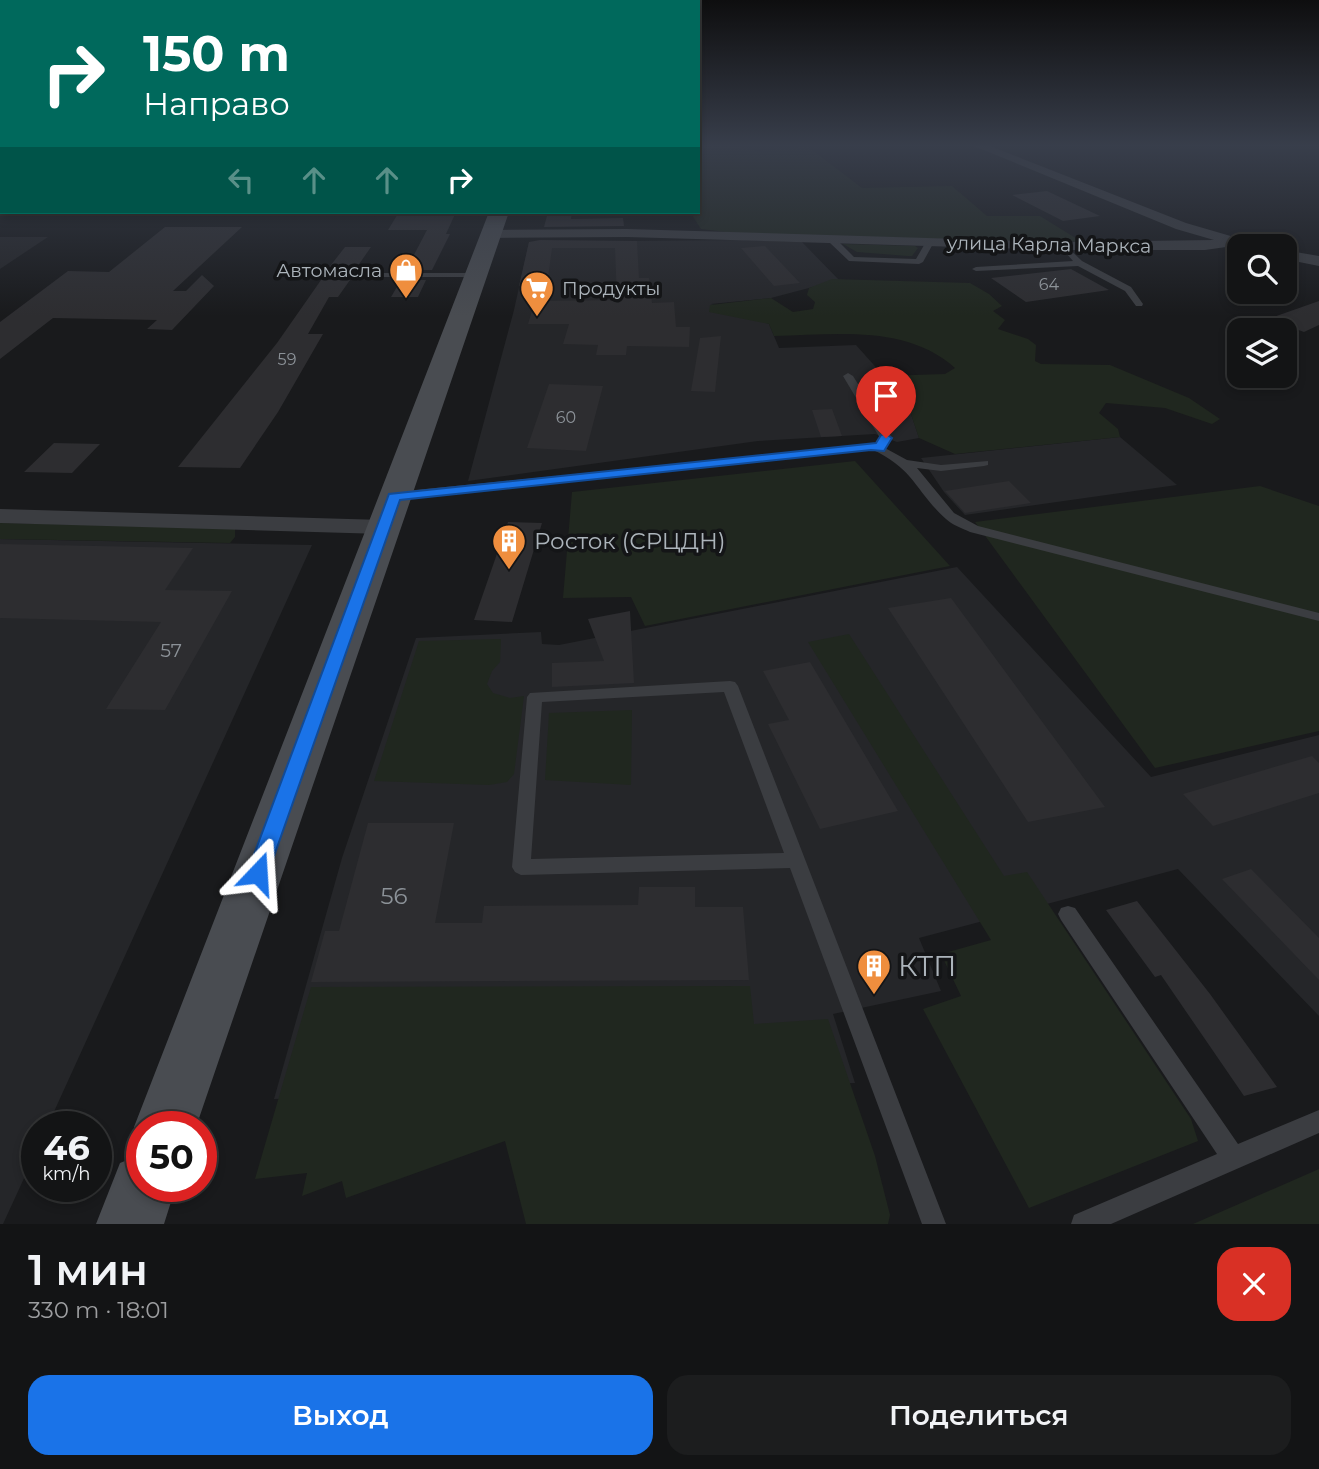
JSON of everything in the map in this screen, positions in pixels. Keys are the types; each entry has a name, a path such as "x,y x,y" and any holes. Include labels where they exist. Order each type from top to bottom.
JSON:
{"main road":[{"name":"улица Карла Маркса","path":"171,1111 494,223"},
{"path":"130,1224 138,1202"}],"street":[{"path":"1117,201 1227,241"},
{"name":"улица Карла Маркса","path":"494,223 627,233 832,240 1064,246 1205,246 1227,242"},
{"path":"1297,257 1319,261"},
{"path":"0,516 388,512"}],"lane":[{"path":"1064,246 1079,263 1128,289 1139,304"},
{"path":"976,269 1079,263"},
{"path":"319,275 475,275"},
{"path":"848,376 886,438 879,449"},
{"path":"388,512 872,446 896,455 915,470 951,517 974,529 1319,617"},
{"path":"906,463 941,468 984,463"},
{"path":"796,860 521,867 535,697 730,686 796,860 933,1224"},
{"path":"1068,914 1234,1158"},
{"path":"1083,1224 1319,1121"}],"shaded area":[{"path":"700,201 970,201 987,216 1040,216 1082,242 742,234 701,229 691,214 700,214"},
{"path":"0,237 48,237 0,269"},
{"path":"529,242 802,242 839,280 771,298 711,304 769,324 779,348 856,345 907,402 919,438 897,442 875,434 758,441 468,481 514,310"},
{"path":"843,244 918,248 912,256 908,256 857,252"},
{"path":"832,279 970,283 989,294 1002,306 993,311 1005,320 998,329 1028,339 1036,345 1035,361 1041,364 1110,365 1189,398 1220,419 1212,424 1165,408 1106,403 1099,413 1118,429 1120,437 955,454 919,438 907,402 883,376 945,374 955,368 936,354 915,344 869,335 774,336 769,324 709,312 710,305 771,298 793,312 813,309 815,302 807,295 809,288"},
{"path":"1120,437 1177,485 965,515 944,492 921,458"},
{"path":"855,461 950,566 645,626 631,597 563,598 572,492"},
{"path":"1260,486 1319,506 1319,731 1155,768 975,522"},
{"path":"0,523 235,528 235,537 230,543 0,539"},
{"path":"0,539 312,545 54,1111 21,1111 21,1185 3,1224 0,1224"},
{"path":"957,567 1151,777 1319,735 1319,1016 1178,869 919,938 941,991 833,1014 855,1083 274,1099 342,858 416,638 541,632 542,644 559,645"},
{"path":"849,634 1004,876 1027,872 1191,1119 1198,1141 1029,1208 923,1009 961,996 941,954 991,940 808,642"},
{"path":"501,639 500,662 492,671 487,684 493,693 510,698 524,696 514,774 507,782 489,785 374,781 419,641"},
{"path":"632,710 631,785 545,780 549,713"},
{"path":"750,986 754,1024 828,1019 875,1156 890,1215 888,1224 526,1224 505,1141 346,1198 342,1181 302,1196 307,1173 255,1179 311,987"},
{"path":"1319,1169 1319,1224 1193,1224"}],"building":[{"path":"1024,201 1068,201 1100,216 1063,221"},
{"path":"398,214 455,214 446,234 450,234 432,270 406,270 427,230 388,230"},
{"path":"547,214 572,214 571,219 623,218 624,226 544,227"},
{"path":"165,227 242,227 173,291 186,291 202,275 214,286 172,330 147,329 157,320 53,318 0,359 0,322 68,271 109,272"},
{"path":"637,241 639,278 649,278 652,303 674,302 676,327 690,327 689,347 627,346 626,355 596,355 598,345 563,344 569,324 528,324 535,301 617,300 615,248 552,248 547,286 519,286 529,242"},
{"path":"765,246 800,283 774,286 741,248"},
{"path":"345,247 371,247 355,270 327,270"},
{"path":"1071,269 1109,290 1026,302 991,278"},
{"path":"321,280 350,280 338,297 329,297 308,334 323,334 278,412 240,468 178,467 277,343"},
{"path":"401,280 426,280 418,297 391,297"},
{"path":"1319,301 1319,325 1304,332 1297,329 1297,318 1271,318"},
{"path":"721,336 715,392 691,391 700,338"},
{"path":"549,384 603,386 586,451 527,448"},
{"path":"832,409 842,436 821,437 812,410"},
{"path":"54,443 100,444 72,473 24,472"},
{"path":"1009,481 1031,503 965,513 945,491"},
{"name":"Росток (СРЦДН)","path":"508,522 542,523 512,622 474,620"},
{"path":"0,544 193,548 165,590 232,591 165,710 106,709 161,622 0,618"},
{"path":"951,598 1105,807 1028,822 888,608"},
{"path":"630,611 634,683 552,687 552,663 604,661 588,619"},
{"path":"810,662 898,811 820,829 768,724 789,720 763,671"},
{"path":"1312,756 1319,763 1319,793 1213,826 1183,794"},
{"path":"368,823 454,823 435,923 482,923 484,906 638,905 639,887 695,887 695,907 743,907 749,980 311,982 325,931 339,931"},
{"path":"1251,869 1319,938 1319,980 1222,879"},
{"path":"1137,901 1210,994 1277,1087 1244,1096 1161,975 1155,977 1106,910"}],"place":[{"name":"Автомасла","path":"406,300"},
{"name":"Продукты","path":"537,318"},
{"name":"Росток (СРЦДН)","path":"509,571"},
{"name":"КТП","path":"874,996"}],"route":[{"path":"258,873 394,497 872,446 879,449 886,438"}]}
